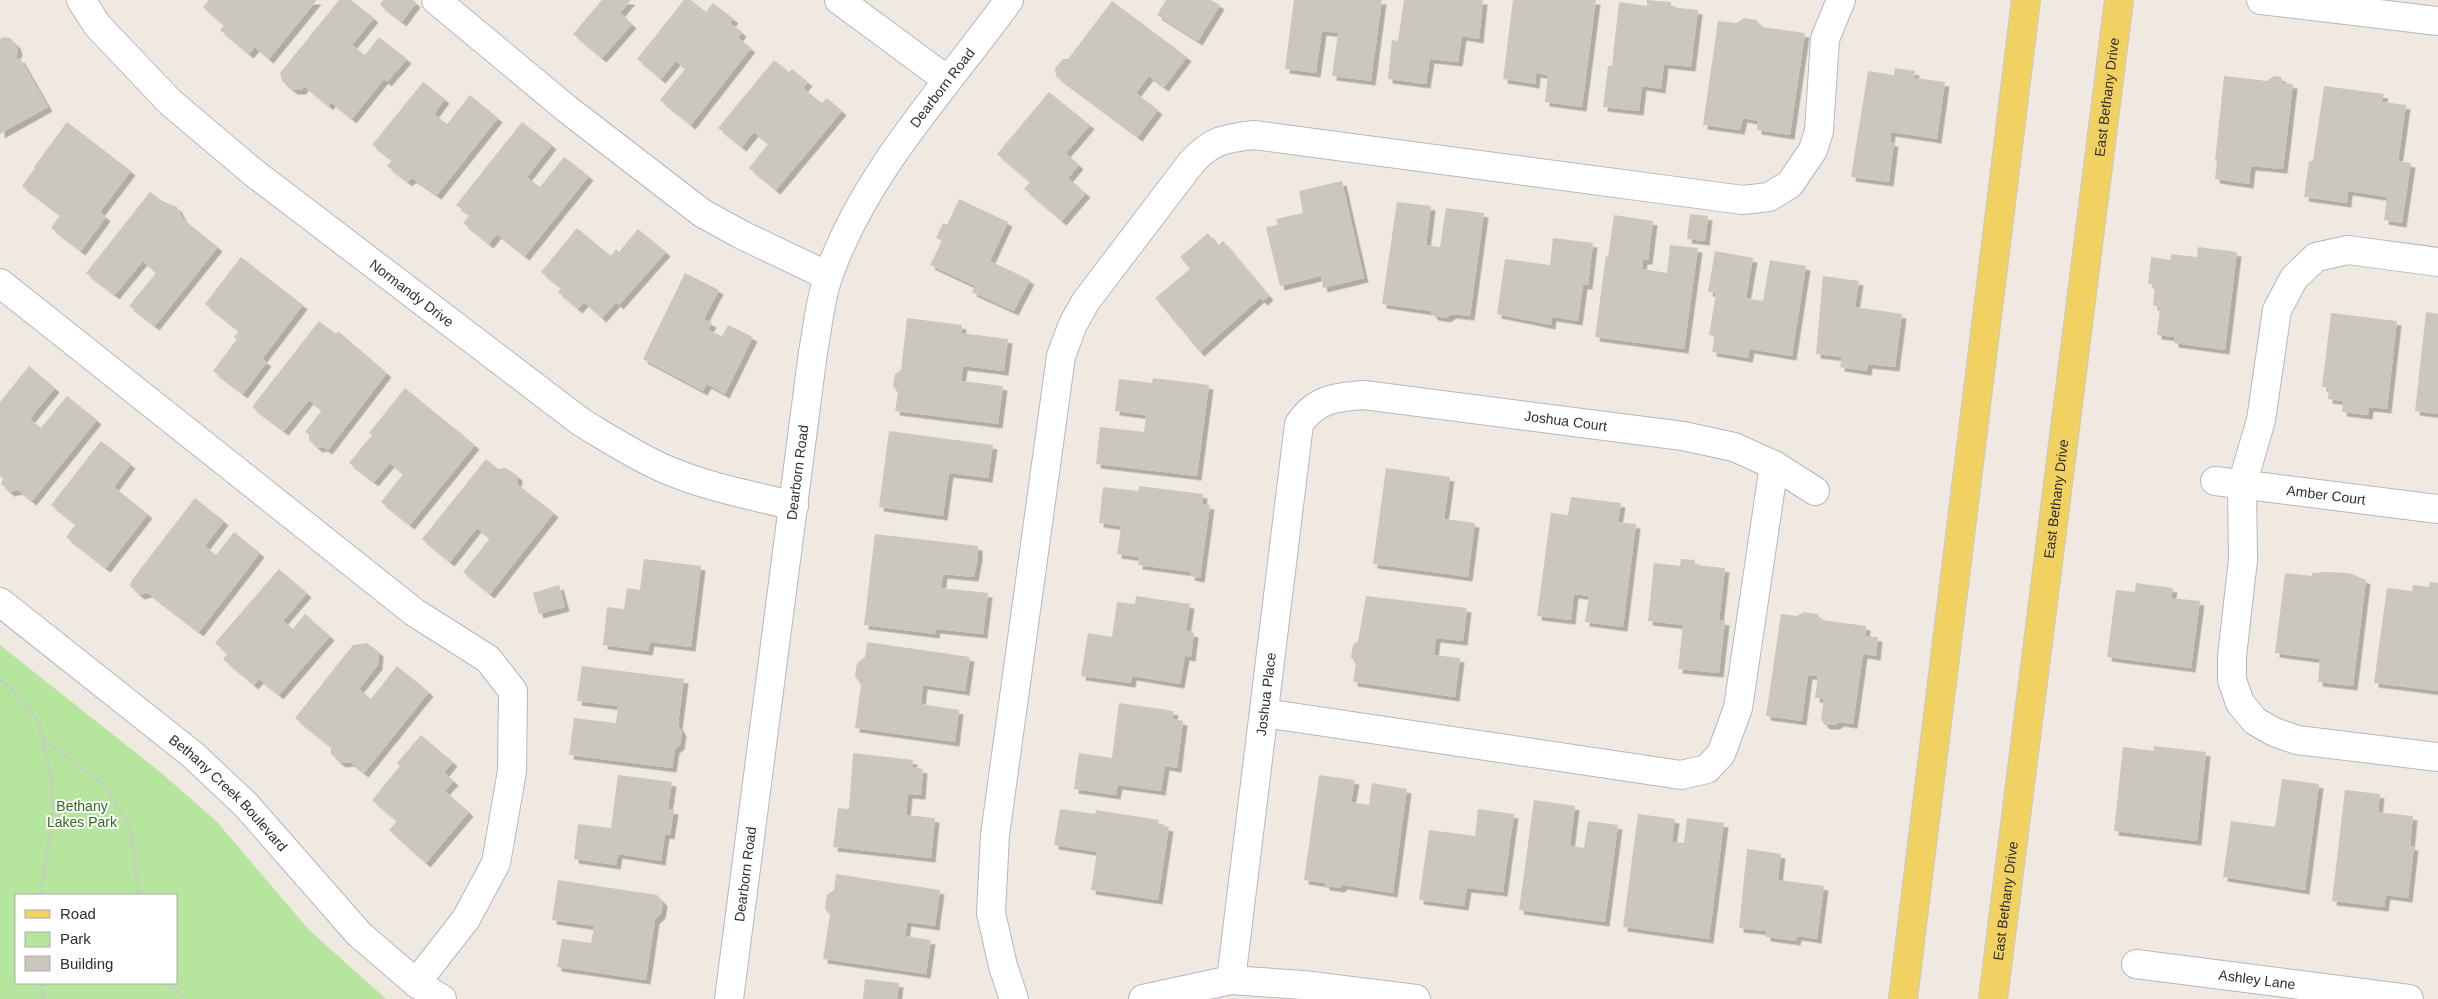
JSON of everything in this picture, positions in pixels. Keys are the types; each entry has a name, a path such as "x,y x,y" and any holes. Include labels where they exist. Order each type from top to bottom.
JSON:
{"main road":[{"path":"1903,999 2026,0"},
{"name":"East Bethany Drive","path":"1993,999 2119,0"}],"street":[{"name":"Normandy Drive","path":"81,0 97,25 170,102 254,173 581,422 624,449 665,469 700,482 794,506"},
{"path":"436,0 567,109 702,213 742,235 828,276"},
{"path":"839,0 946,79"},
{"name":"Dearborn Road","path":"729,999 813,352 828,276 844,236 867,194 897,147 946,79 977,44 1009,0"},
{"path":"1014,999 1003,966 991,913 995,835 1061,356 1073,324 1086,301 1191,163 1206,147 1228,138 1254,135 1743,200 1769,197 1790,184 1813,150 1819,131 1825,39 1841,0"},
{"path":"2261,0 2438,21"},
{"path":"2438,262 2348,250 2316,257 2294,278 2277,310 2261,420 2242,485 2243,560 2232,656 2232,680 2240,703 2255,722 2274,732 2297,740 2438,757"},
{"path":"0,283 414,612 488,659 513,691 512,771 496,863 466,919 416,983"},
{"name":"Joshua Court","path":"1308,412 1332,398 1364,395 1683,436 1734,447 1774,465 1815,491"},
{"name":"Joshua Place","path":"1231,980 1300,424 1308,412"},
{"path":"1264,714 1681,775 1707,769 1721,754 1738,708 1774,465"},
{"name":"Amber Court","path":"2215,481 2438,510"},
{"name":"Bethany Creek Boulevard","path":"0,602 193,755 246,805 359,934 416,983 442,999"},
{"name":"Ashley Lane","path":"2136,964 2409,999"},
{"path":"1143,999 1231,980 1303,984 1416,999"}],"path":[{"path":"0,680 10,688 39,723 51,776 53,816 41,894"},
{"path":"42,739 105,786 132,828 139,894"},
{"path":"42,984 43,999"},
{"path":"167,984 188,999"}],"green space":[{"name":"Bethany Lakes Park","path":"0,645 165,776 217,822 309,930 386,999 0,999"}],"building":[{"path":"209,0 317,0 269,59 255,47 249,54 220,30 224,25 203,7"},
{"path":"339,0 351,0 374,18 352,45 365,55 379,37 407,59 387,82 384,79 352,119 331,102 329,106 304,86 302,90 293,90 282,81 280,73"},
{"path":"383,0 413,0 416,3 402,22 380,5"},
{"path":"602,0 631,0 620,13 632,24 602,58 573,34"},
{"path":"684,0 691,0 706,12 713,3 734,19 730,23 742,32 738,38 751,48 691,125 660,100 685,69 676,61 661,79 637,59"},
{"path":"1166,0 1211,0 1220,5 1198,41 1157,15"},
{"path":"1294,0 1382,0 1371,81 1332,76 1338,33 1322,31 1316,73 1285,69"},
{"path":"1404,0 1483,0 1479,39 1462,36 1458,62 1430,59 1426,84 1388,79 1392,40 1398,41"},
{"path":"1513,0 1596,0 1582,107 1545,102 1548,75 1536,73 1535,84 1503,79"},
{"path":"1647,0 1671,2 1671,7 1698,10 1691,67 1664,64 1661,89 1642,86 1639,111 1603,107 1608,66 1612,66 1619,2 1647,6"},
{"path":"1112,1 1187,57 1164,87 1149,76 1136,93 1158,110 1138,137 1056,76 1055,68 1063,59 1068,59"},
{"path":"1744,18 1756,20 1762,27 1805,33 1790,135 1757,130 1758,121 1743,118 1740,130 1703,125 1718,21 1737,23"},
{"path":"4,37 10,38 16,44 18,50 17,60 20,58 48,107 0,134 0,39"},
{"path":"774,60 789,72 792,69 808,82 803,88 822,103 827,98 842,111 776,190 749,168 768,144 754,132 742,147 718,128"},
{"path":"1895,68 1915,71 1914,78 1945,82 1937,139 1891,132 1890,142 1894,142 1889,182 1851,177 1868,71 1894,75"},
{"path":"2224,76 2267,81 2274,76 2281,77 2283,83 2293,84 2283,169 2251,166 2249,184 2215,179 2217,161 2215,161"},
{"path":"423,82 445,99 434,114 447,124 470,95 498,118 437,195 412,178 408,182 387,166 392,160 372,145"},
{"path":"2324,86 2384,94 2382,102 2406,105 2398,161 2411,163 2402,223 2384,220 2387,197 2348,191 2347,203 2304,197 2309,161 2313,161"},
{"path":"1049,92 1090,125 1066,153 1079,165 1068,178 1086,193 1062,221 1024,189 1030,182 997,154"},
{"path":"67,122 131,171 100,212 106,217 81,251 51,228 60,215 22,186"},
{"path":"522,122 552,145 527,177 540,187 564,157 589,176 525,256 497,234 489,244 463,223 470,215 456,205"},
{"path":"1342,181 1364,278 1323,288 1321,276 1280,286 1266,227 1278,225 1276,219 1303,213 1299,191"},
{"path":"150,192 162,201 177,207 183,219 218,247 155,326 129,306 156,273 143,261 115,295 86,273"},
{"path":"959,199 1008,222 990,261 1030,280 1014,311 972,292 975,286 930,265 942,241 936,238 943,223 947,225"},
{"path":"1397,202 1431,206 1426,245 1440,247 1446,208 1484,213 1470,316 1452,314 1446,318 1434,316 1430,311 1382,304"},
{"path":"1690,214 1708,216 1705,241 1687,239"},
{"path":"1614,215 1653,221 1648,260 1643,260 1642,269 1667,273 1670,245 1698,248 1684,349 1595,337 1606,256 1608,257"},
{"path":"577,228 611,256 616,249 619,252 638,229 666,252 619,305 616,302 602,318 584,302 578,309 558,292 561,288 541,272"},
{"path":"1208,233 1218,246 1223,241 1269,296 1263,301 1260,298 1200,352 1155,298 1190,269 1180,257"},
{"path":"1553,238 1593,243 1588,285 1583,285 1578,321 1552,317 1551,325 1497,314 1505,259 1550,265"},
{"path":"2198,247 2237,252 2225,350 2174,343 2174,337 2157,335 2160,307 2153,306 2155,285 2148,284 2151,257 2171,260 2171,254 2197,257"},
{"path":"1715,251 1753,258 1746,298 1763,301 1770,260 1806,266 1792,356 1750,349 1748,358 1712,352 1715,336 1709,335 1716,293 1708,292"},
{"path":"241,257 303,305 262,359 267,362 243,394 213,371 237,339 234,337 239,331 205,304"},
{"path":"685,273 719,290 704,319 712,323 708,330 722,336 728,325 753,337 725,394 707,384 703,391 643,359"},
{"path":"1823,276 1859,281 1855,307 1902,314 1895,367 1868,364 1867,371 1840,367 1842,357 1816,354"},
{"path":"2426,312 2438,314 2438,414 2415,411"},
{"path":"2331,313 2397,321 2387,409 2369,407 2368,415 2342,412 2343,401 2328,399 2329,388 2322,387"},
{"path":"907,318 962,325 961,333 1008,339 1004,371 963,366 961,381 1003,386 998,424 895,411 898,393 893,386 895,374 901,370"},
{"path":"319,321 336,334 338,331 387,373 328,450 323,447 318,448 309,440 309,435 305,432 322,410 309,400 284,431 252,407"},
{"path":"29,366 55,388 30,419 41,428 67,396 97,420 32,501 18,490 10,492 1,484 3,478 0,476 0,402"},
{"path":"1153,378 1209,385 1197,476 1096,464 1100,427 1144,432 1146,415 1115,411 1119,379 1152,383"},
{"path":"405,388 475,445 410,525 381,502 403,474 390,463 374,482 349,463 372,435 369,433"},
{"path":"889,431 993,445 988,478 949,473 943,516 879,507"},
{"path":"101,441 131,464 114,487 148,514 106,568 66,537 76,524 51,505"},
{"path":"486,459 498,469 506,468 518,476 517,484 554,513 490,594 463,572 490,538 477,528 450,562 422,539"},
{"path":"1386,468 1450,477 1444,519 1475,523 1468,577 1373,564"},
{"path":"1139,486 1203,494 1202,504 1210,505 1200,578 1190,576 1191,572 1138,565 1139,557 1117,554 1121,526 1099,523 1103,487 1138,491"},
{"path":"1571,497 1621,503 1618,522 1636,524 1623,627 1585,622 1589,596 1574,594 1571,620 1537,616 1551,513 1568,515"},
{"path":"195,498 224,521 205,546 216,555 234,532 260,553 199,632 148,593 140,595 130,586 132,580"},
{"path":"875,534 978,546 974,577 943,574 941,588 988,593 983,634 936,629 935,634 864,625"},
{"path":"644,559 701,566 691,647 650,642 648,651 603,645 607,607 624,609 627,588 640,590"},
{"path":"1681,559 1695,560 1695,565 1725,568 1719,620 1725,621 1719,673 1678,669 1683,625 1648,621 1654,563 1680,566"},
{"path":"279,569 307,593 283,621 293,629 305,614 330,636 279,695 259,679 254,685 223,659 227,654 215,643"},
{"path":"2285,573 2312,576 2312,573 2349,573 2366,580 2353,686 2318,682 2320,659 2275,653"},
{"path":"2430,582 2438,583 2438,691 2374,683 2387,588 2412,591 2413,585 2429,587"},
{"path":"2136,583 2173,588 2171,598 2200,601 2191,668 2107,657 2116,590 2135,592"},
{"path":"559,585 565,607 539,614 533,593"},
{"path":"1136,596 1190,604 1186,631 1194,633 1191,657 1185,656 1180,684 1132,676 1131,683 1081,676 1088,633 1112,637 1117,602 1135,604"},
{"path":"1366,596 1467,608 1463,641 1436,638 1434,655 1460,658 1455,697 1353,682 1356,664 1351,657 1353,645 1358,641"},
{"path":"1804,612 1817,614 1822,620 1866,626 1865,636 1878,637 1876,656 1863,654 1853,724 1840,722 1835,725 1825,725 1821,719 1824,699 1815,698 1818,676 1808,675 1802,721 1766,716 1781,614 1797,616"},
{"path":"867,642 970,657 965,691 923,685 921,704 959,710 955,742 855,728 861,685 855,676 857,663 865,657"},
{"path":"367,643 379,652 378,665 359,689 371,699 397,666 429,692 364,773 350,762 341,763 331,754 331,747 295,718 353,645"},
{"path":"582,666 684,679 678,725 682,732 680,745 675,749 672,768 569,755 574,718 616,723 618,706 577,701"},
{"path":"1119,703 1174,711 1172,719 1183,721 1177,768 1165,766 1161,791 1118,785 1116,795 1074,789 1079,753 1112,758"},
{"path":"421,735 453,762 444,773 454,781 445,791 469,812 426,863 389,830 397,821 372,800 400,766 397,763"},
{"path":"2154,746 2206,752 2197,841 2114,831 2123,747 2154,751"},
{"path":"853,753 913,760 912,767 923,769 921,795 908,794 906,815 935,818 931,858 833,847 838,808 849,809"},
{"path":"618,775 672,782 668,809 674,810 670,835 665,834 661,861 618,854 616,865 574,859 578,824 611,828"},
{"path":"1319,775 1355,780 1351,802 1369,805 1372,783 1407,789 1393,893 1343,885 1340,888 1326,886 1324,883 1304,880"},
{"path":"2282,779 2319,784 2305,890 2223,877 2231,821 2275,827"},
{"path":"2345,790 2380,794 2378,812 2413,816 2410,846 2414,846 2408,898 2386,895 2384,907 2332,901"},
{"path":"1534,800 1575,806 1570,846 1584,848 1588,821 1618,825 1605,922 1519,910"},
{"path":"1060,809 1095,814 1096,810 1159,820 1158,825 1169,827 1158,900 1091,890 1097,852 1054,845"},
{"path":"1478,809 1514,814 1503,892 1467,888 1464,906 1419,900 1429,830 1475,836"},
{"path":"1638,814 1675,819 1672,842 1684,843 1687,818 1724,823 1709,939 1623,927"},
{"path":"1747,849 1781,854 1778,880 1824,886 1817,939 1797,936 1796,941 1766,937 1766,931 1739,928"},
{"path":"836,874 940,890 935,926 907,922 905,936 931,940 926,974 823,959 830,915 825,909 827,895 834,890"},
{"path":"558,880 657,895 663,902 661,914 655,920 646,980 557,967 562,939 591,943 594,926 552,920"},
{"path":"865,979 899,983 897,999 863,999"}]}
